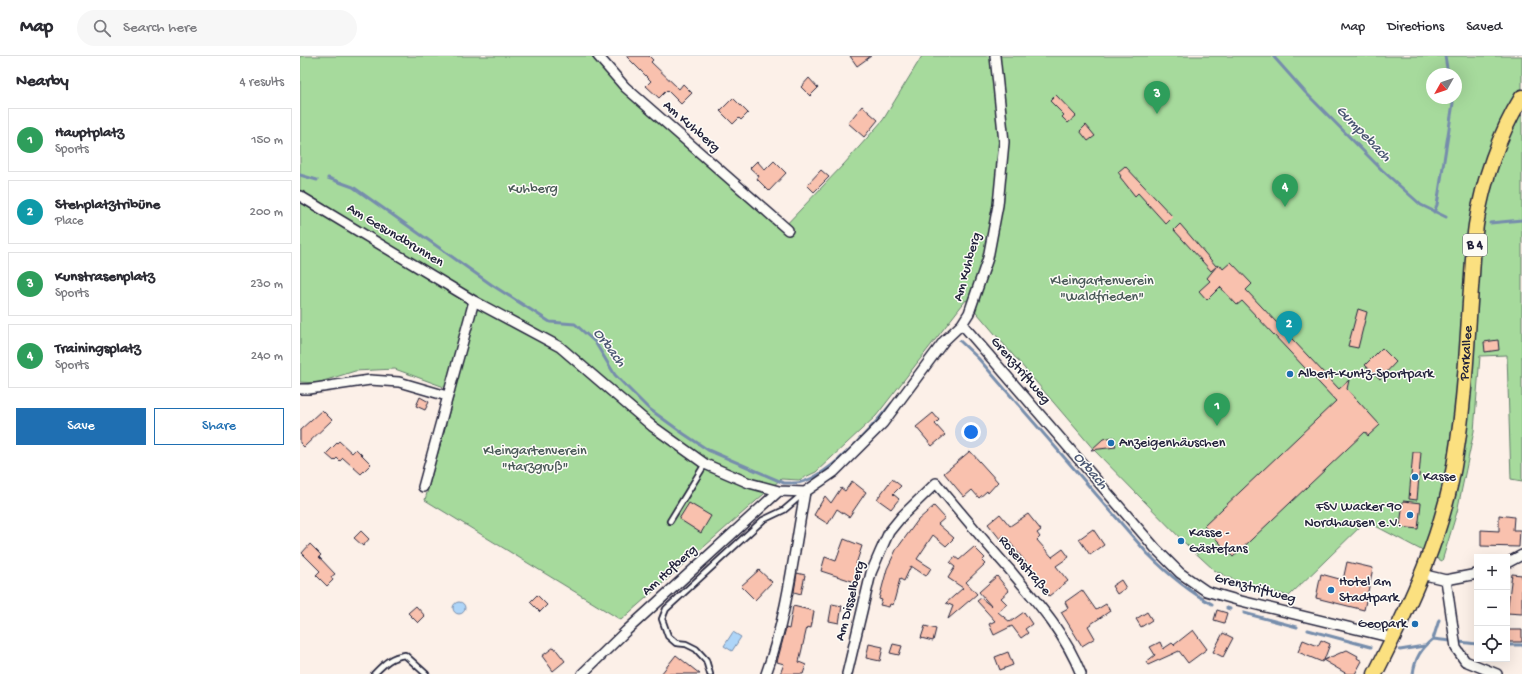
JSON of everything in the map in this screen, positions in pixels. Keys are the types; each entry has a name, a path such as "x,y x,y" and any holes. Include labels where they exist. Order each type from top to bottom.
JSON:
{"main road":[{"name":"Parkallee","path":"1422,574 1444,508 1456,455 1463,401 1476,224 1497,149 1522,97"},
{"name":"B 4","path":"1374,674 1393,638 1422,574"}],"street":[{"name":"Am Kuhberg","path":"598,56 625,87 788,230"},
{"name":"Am Kuhberg","path":"805,492 834,472 883,423 944,341 962,324 969,313 988,258 998,205 1004,142 995,56"},
{"name":"Am Gesundbrunnen","path":"300,196 474,301 560,347 652,426 705,464 749,483 779,491 805,492"},
{"path":"423,487 474,301"},
{"name":"Grenztriftweg","path":"962,324 1156,549 1180,573 1206,591 1393,638"},
{"path":"300,389 323,388 370,380 399,382 447,396"},
{"name":"Am Disselberg","path":"847,674 871,573 889,532 902,516 936,483"},
{"name":"Rosenstraße","path":"936,483 1044,611 1061,635 1075,659 1080,674"},
{"name":"Am Hofberg","path":"582,674 626,631 779,491"},
{"path":"766,674 777,640 785,603 805,492"},
{"path":"1510,561 1522,555"},
{"path":"1422,574 1446,580 1474,575"},
{"path":"1446,580 1456,648 1465,661 1480,671 1497,674"}],"lane":[{"path":"670,521 705,464"},
{"name":"Am Hofberg","path":"710,674 706,660 696,650 686,644 676,643 668,636 662,619 666,609 763,520 784,510 805,492"},
{"path":"374,674 387,661 395,657 405,655 426,674"}],"green space":[{"path":"300,56 592,56 618,86 781,230 844,164 883,120 922,56 1522,56 1522,481 1511,479 1507,355 1480,356 1474,431 1457,512 1442,561 1366,521 1289,596 1242,584 1214,570 1188,546 1095,451 966,300 876,416 816,472 799,480 781,479 621,620 425,500 455,391 395,369 355,371 317,383 300,382"}],"water":[{"path":"457,602 461,602 465,608 461,614 457,614 453,610 453,606"},
{"path":"733,632 741,637 732,651 724,646"}],"building":[{"path":"626,56 649,56 653,60 651,62 679,89 683,84 692,93 681,104 667,90 659,98 646,86 651,81"},
{"path":"850,56 871,56 857,66"},
{"path":"809,78 818,88 810,96 801,87"},
{"path":"1056,95 1076,116 1068,123 1062,117 1064,115 1050,101"},
{"path":"733,98 748,113 741,120 739,118 733,124 720,111"},
{"path":"862,106 878,120 864,137 848,123"},
{"path":"1086,125 1095,136 1088,141 1080,131"},
{"path":"757,161 765,170 774,161 786,173 769,191 757,179 759,176 750,168"},
{"path":"1125,166 1173,217 1166,224 1138,193 1135,196 1120,177 1121,176 1118,172"},
{"path":"821,170 829,177 814,192 807,185"},
{"path":"1180,224 1216,266 1220,265 1223,269 1231,262 1252,284 1246,290 1339,389 1349,380 1347,389 1380,425 1368,436 1365,432 1233,557 1204,526 1336,401 1242,301 1237,305 1220,287 1207,300 1199,291 1210,281 1207,278 1216,267 1211,271 1174,230"},
{"path":"1358,309 1367,312 1358,348 1348,346"},
{"path":"1498,340 1499,350 1485,352 1484,342"},
{"path":"1382,348 1396,362 1380,379 1365,365"},
{"path":"420,397 429,402 425,410 416,406"},
{"path":"322,410 332,420 304,447 300,443 300,430"},
{"path":"933,413 939,420 935,424 945,435 932,446 916,427"},
{"path":"1114,437 1116,447 1091,450 1103,439"},
{"path":"339,441 352,453 356,449 371,464 361,474 343,458 340,461 337,458 334,461 326,454"},
{"path":"970,451 998,482 988,493 987,491 979,498 972,490 964,497 944,473"},
{"name":"Kasse","path":"1413,452 1421,452 1417,500 1409,499"},
{"path":"892,479 901,486 893,494 899,499 891,509 877,499"},
{"path":"852,481 866,492 849,517 837,509 828,524 814,515 825,496 831,503 841,488 845,491"},
{"name":"FSV Wacker 90 Nordhausen e.V.","path":"1403,501 1421,503 1418,529 1400,527"},
{"path":"689,503 711,516 701,533 679,519"},
{"path":"934,506 945,518 938,524 954,538 946,546 933,535 917,559 931,568 926,576 911,566 904,581 900,579 893,605 890,604 889,607 880,605 882,600 879,599 887,569 896,550 918,520"},
{"path":"1000,514 1010,526 1028,514 1041,530 1037,533 1040,537 1037,540 1052,557 1063,549 1069,557 1056,566 1068,581 1049,596 1024,566 1027,564 1004,535 1000,539 988,524"},
{"path":"1499,515 1514,517 1513,530 1520,530 1519,547 1481,546 1481,530 1499,531"},
{"path":"1093,529 1104,545 1090,555 1079,539"},
{"path":"361,531 369,539 363,546 354,538"},
{"path":"844,539 862,546 856,564 860,565 855,582 821,571 825,557 836,561"},
{"path":"310,544 321,555 319,557 335,574 331,577 333,580 327,586 316,575 320,571 302,553"},
{"path":"974,547 985,558 982,561 985,564 966,582 977,594 948,619 953,606 946,603 963,588 948,578 955,567 950,563 955,557 959,560"},
{"path":"1347,562 1373,568 1364,610 1316,598 1321,574 1343,580"},
{"path":"759,570 772,582 755,600 741,586"},
{"path":"797,573 805,575 801,594 794,592"},
{"path":"1512,574 1522,575 1522,614 1510,613 1510,590"},
{"path":"997,576 1009,591 1001,598 1007,604 998,612 1010,622 1024,612 1032,624 1025,629 1028,633 1021,638 1012,626 994,635 989,624 995,621 977,601 981,598 991,606 979,592"},
{"path":"1121,580 1126,588 1117,594 1112,586"},
{"path":"1082,590 1096,610 1106,604 1110,611 1088,626 1095,638 1082,646 1061,612 1068,608 1065,602"},
{"path":"537,595 547,605 540,612 530,602"},
{"path":"832,604 842,606 839,623 829,621"},
{"path":"416,606 425,616 418,623 408,613"},
{"path":"793,606 814,611 811,628 807,627 799,662 806,665 803,674 780,674 784,664 777,662 786,628 789,629"},
{"path":"1217,610 1227,613 1224,623 1214,620"},
{"path":"1147,612 1152,620 1141,627 1136,619"},
{"path":"925,626 936,629 933,641 921,638"},
{"path":"1193,630 1207,649 1188,663 1179,651 1148,665 1146,662 1155,655 1150,647 1160,642 1163,649 1172,643 1174,645"},
{"path":"1510,630 1522,630 1522,642 1510,642"},
{"path":"1223,633 1233,638 1223,657 1213,652"},
{"path":"1303,640 1318,646 1321,640 1330,644 1324,660 1347,650 1358,656 1357,658 1362,661 1355,674 1347,674 1323,660 1322,662 1298,652"},
{"path":"869,644 883,647 880,661 866,658"},
{"path":"893,644 902,646 899,655 890,653"},
{"path":"554,647 565,661 553,671 542,656"},
{"path":"1008,652 1013,665 1000,670 995,657"},
{"path":"676,655 686,663 700,674 661,674"}],"waterway":[{"name":"Gumpebach","path":"1273,56 1305,92 1382,170 1421,205 1446,217"},
{"path":"1445,56 1447,68"},
{"path":"1434,212 1437,205 1453,104"},
{"name":"Orbach","path":"300,175 317,180"},
{"name":"Orbach","path":"328,178 353,187 492,285 550,322 575,324 595,342 615,375 648,408 708,450 784,483 791,483"},
{"name":"Gumpebach","path":"1490,223 1522,220"},
{"name":"Orbach","path":"960,341 978,358 1147,553 1178,581 1212,604"},
{"name":"Orbach","path":"793,483 805,481 819,474 833,464 861,439 892,403"},
{"name":"Orbach","path":"1244,613 1297,627"},
{"path":"1433,639 1439,620"},
{"name":"Orbach","path":"1308,630 1371,647"},
{"path":"1413,674 1415,663 1419,654 1433,639 1474,644"},
{"path":"1510,645 1522,645"},
{"name":"Orbach","path":"1400,650 1424,646"}],"place":[{"name":"Kunstrasenplatz","path":"1157,114"},
{"name":"Trainingsplatz","path":"1285,207"},
{"name":"Stehplatztribüne","path":"1289,344"},
{"name":"Albert-Kuntz-Sportpark","path":"1290,374"},
{"name":"Hauptplatz","path":"1217,426"},
{"name":"Anzeigenhäuschen","path":"1111,443"},
{"name":"Kasse","path":"1415,477"},
{"name":"FSV Wacker 90 Nordhausen e.V.","path":"1410,515"},
{"name":"Kasse - Gästefans","path":"1181,541"},
{"name":"Hotel am Stadtpark","path":"1331,590"},
{"name":"Geopark","path":"1415,624"}],"park label":[{"name":"Kuhberg","path":"533,189"},
{"name":"Kleingartenverein \"Waldfrieden\"","path":"1102,290"},
{"name":"Kleingartenverein \"Harzgruß\"","path":"535,460"}]}
